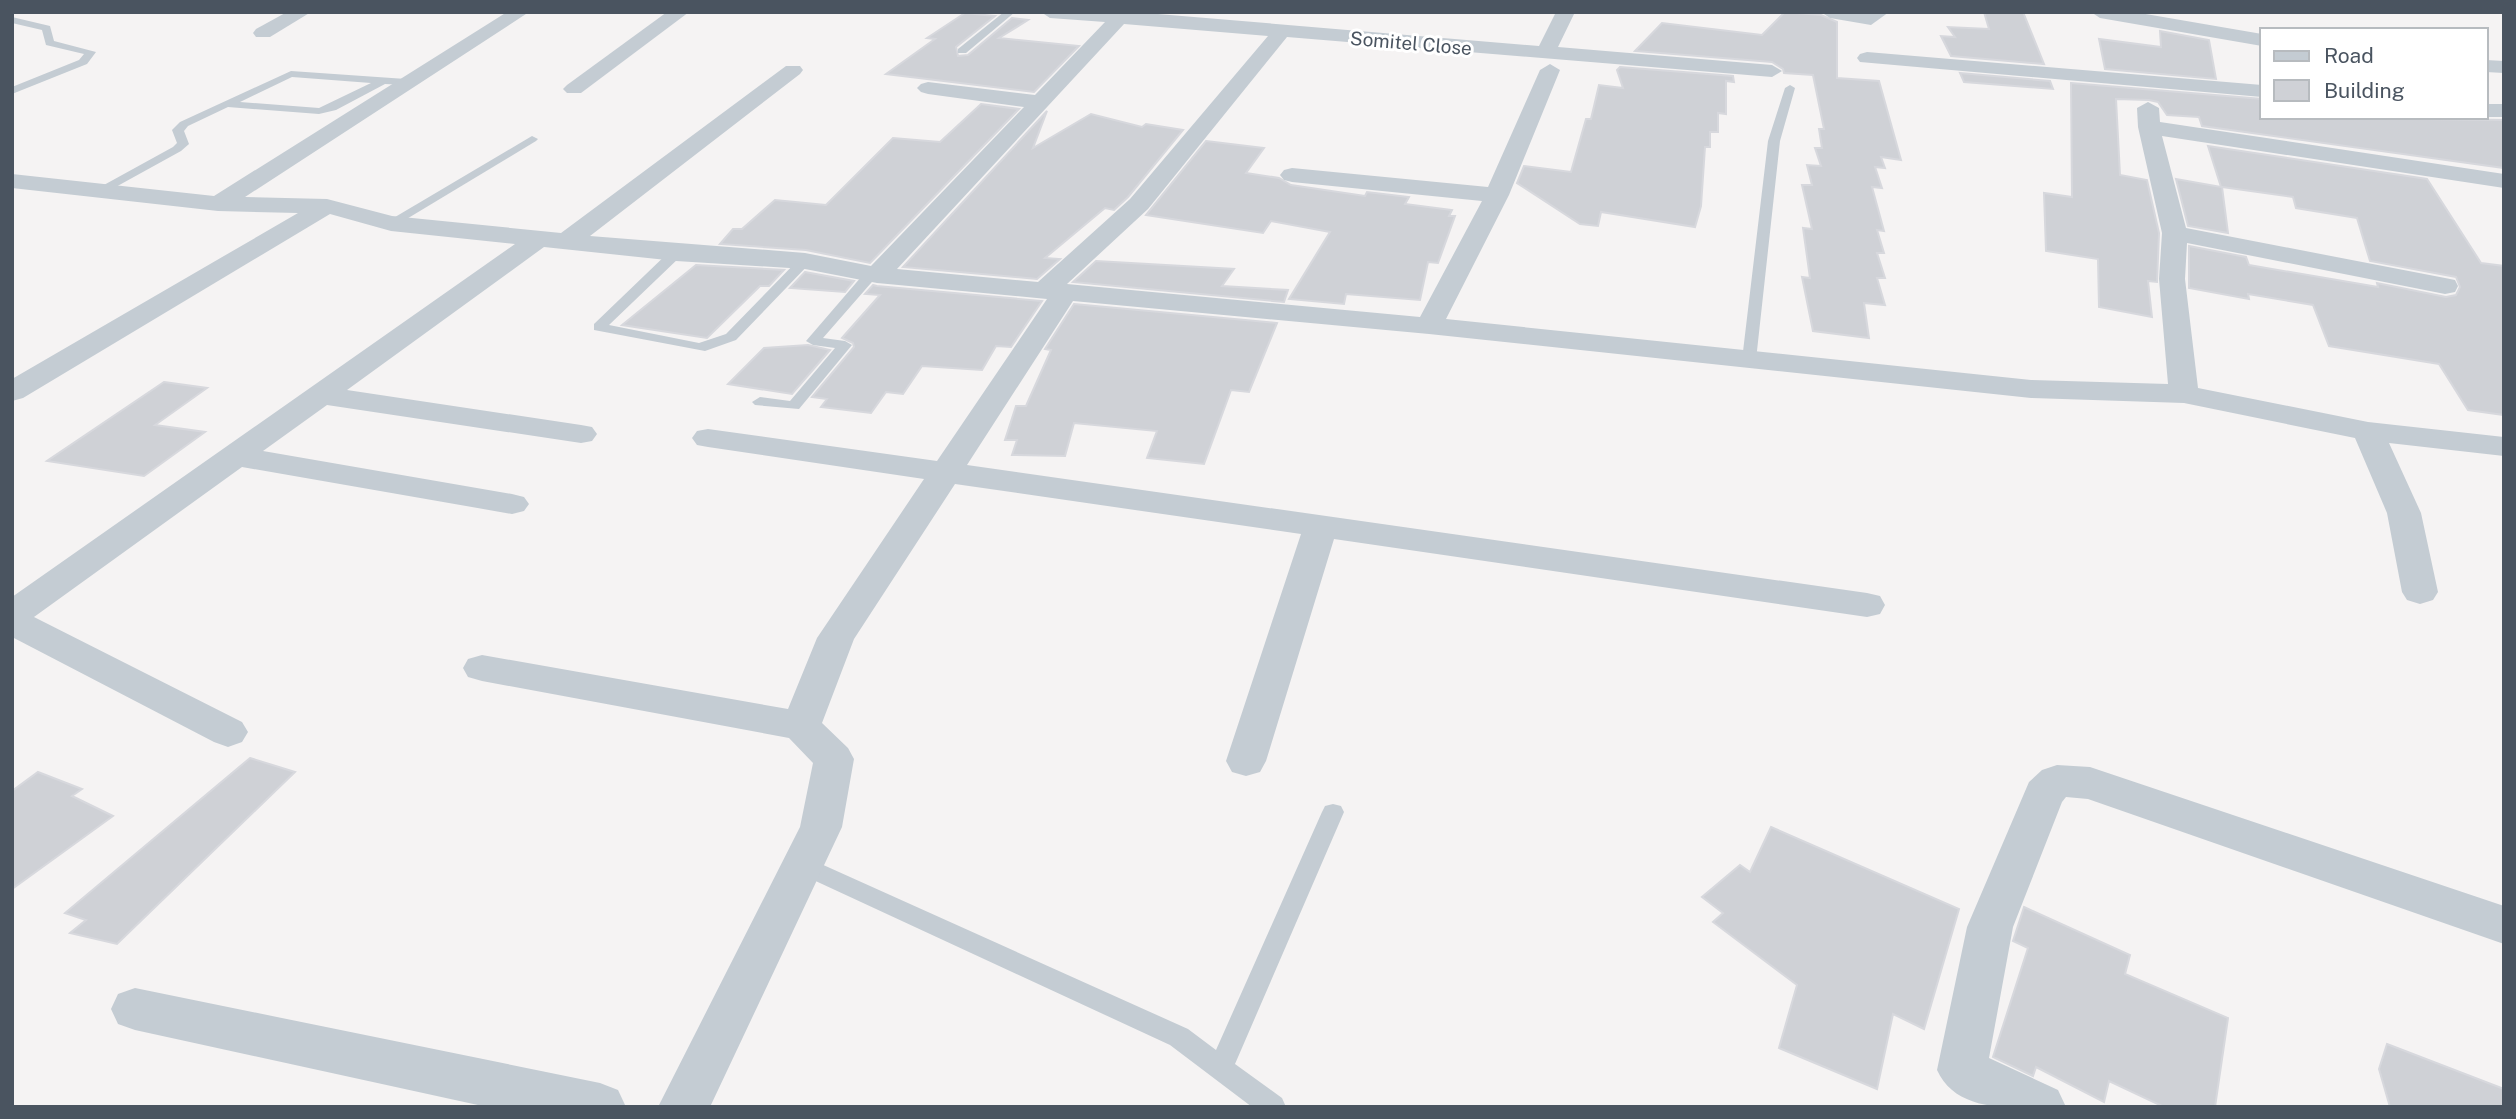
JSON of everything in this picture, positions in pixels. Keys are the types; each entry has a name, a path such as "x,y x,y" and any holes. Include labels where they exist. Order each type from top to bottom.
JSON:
{"street":[{"path":"263,33 302,12"},
{"path":"218,204 520,12"},
{"path":"574,89 680,12"},
{"name":"Somitel Close","path":"1050,12 1123,15 1281,32 1361,30 1548,62 1772,71"},
{"path":"1429,326 1497,195 1566,12"},
{"path":"1829,12 1871,19 1880,12"},
{"path":"2101,12 2260,40"},
{"path":"875,273 1123,15"},
{"path":"801,726 836,638 947,472 1056,291 1139,204 1281,32"},
{"path":"1867,58 2260,91"},
{"path":"12,615 321,395 555,238 793,70"},
{"path":"2136,81 2149,110 2149,127 2175,233 2172,279 2184,394"},
{"path":"928,88 1038,102"},
{"path":"2149,127 2504,181"},
{"path":"1292,175 1497,195"},
{"path":"12,181 218,204 327,206 391,223 555,238 676,253 805,261 875,273 1429,326 2031,389 2184,394 2368,431 2504,447"},
{"path":"12,392 327,206"},
{"path":"2175,233 2445,286"},
{"path":"12,364 53,369"},
{"path":"321,395 581,433"},
{"path":"2368,431 2404,513 2420,592"},
{"path":"708,438 1867,605"},
{"path":"236,456 512,504"},
{"path":"1246,761 1321,526"},
{"path":"12,621 228,732"},
{"path":"482,668 801,726 834,759 821,827 684,1107"},
{"path":"2040,1107 1962,1070 1990,927 2003,888 2044,793 2057,781 2090,783 2504,925"},
{"path":"135,1009 600,1107"}],"lane":[{"path":"962,51 1010,12"},
{"path":"12,20 47,28 49,43 91,52 83,62 12,91"},
{"path":"99,191 177,149 183,144 178,130 225,104 291,74 407,82"},
{"path":"225,104 319,111 332,108 384,80"},
{"path":"1749,360 1774,141 1790,88"},
{"path":"391,223 532,139"},
{"path":"676,253 598,327 700,348 731,337 805,261"},
{"path":"760,402 794,406 845,345 813,341 875,273"},
{"path":"1220,1070 1333,813"},
{"path":"802,865 1179,1037 1273,1107"}],"building":[{"path":"1785,12 1821,15 1837,22 1837,78 1879,81 1901,160 1881,157 1885,168 1875,167 1882,188 1872,187 1884,231 1877,230 1884,253 1877,253 1885,278 1877,278 1885,305 1864,303 1869,338 1813,331 1802,277 1810,278 1803,228 1812,229 1802,185 1812,185 1807,165 1821,166 1815,148 1822,148 1819,129 1824,129 1813,75 1784,73 1783,69 1772,62 1635,51 1662,23 1762,35"},
{"path":"1984,12 2023,12 2044,64 1951,56 1941,36 1955,37 1948,27 1989,29"},
{"path":"965,13 995,16 956,47 958,56 968,55 1012,18 1028,20 999,38 1079,46 1034,92 886,74 935,39 927,38"},
{"path":"2160,31 2209,40 2216,79 2105,69 2099,39 2161,47"},
{"path":"1620,67 1733,76 1734,82 1726,81 1726,114 1718,113 1718,132 1710,132 1710,147 1705,147 1701,206 1695,227 1601,212 1598,226 1580,224 1517,183 1524,166 1571,172 1586,119 1591,119 1599,85 1623,88 1617,70"},
{"path":"1960,73 2050,81 2053,89 1964,82"},
{"path":"2071,83 2260,99 2260,119 2504,120 2504,168 2202,126 2199,117 2167,115 2158,102 2116,99 2120,175 2147,180 2159,233 2157,282 2148,281 2152,317 2099,307 2098,259 2046,251 2044,193 2072,197"},
{"path":"981,104 1019,109 870,263 806,250 720,244 733,229 742,229 775,200 826,205 893,138 940,142"},
{"path":"1047,111 1033,148 1091,114 1142,127 1146,124 1183,130 1128,197 1114,210 1105,208 1045,258 1060,259 1037,279 903,267"},
{"path":"1206,141 1264,148 1246,173 1279,178 1291,185 1365,196 1367,192 1409,197 1405,204 1452,210 1449,216 1455,216 1438,263 1428,262 1420,300 1346,294 1344,304 1289,299 1330,232 1271,221 1263,233 1146,215"},
{"path":"2208,146 2427,179 2481,263 2504,266 2504,415 2468,410 2439,364 2329,346 2313,305 2248,294 2249,299 2189,288 2189,246 2246,257 2249,265 2378,287 2377,283 2446,297 2456,295 2460,287 2456,277 2370,261 2357,218 2296,208 2293,197 2222,187 2228,233 2188,226 2176,179 2221,187"},
{"path":"1096,261 1234,269 1222,286 1288,290 1284,302 1073,282"},
{"path":"696,265 784,270 769,286 760,286 707,338 622,325"},
{"path":"805,272 854,281 845,292 790,288"},
{"path":"873,285 1042,301 1011,347 996,346 982,370 922,366 903,394 886,392 871,413 821,407 827,399 812,397 854,347 853,343 842,338 880,295 865,294"},
{"path":"1074,304 1277,323 1249,392 1231,390 1204,464 1147,458 1157,431 1074,423 1065,456 1012,455 1017,440 1005,440 1016,406 1026,406 1051,350 1045,349"},
{"path":"808,345 830,350 792,394 728,384 764,348"},
{"path":"164,382 207,388 155,425 205,432 144,476 47,461"},
{"path":"250,758 295,772 117,944 70,933 86,920 65,913"},
{"path":"38,772 82,789 72,796 113,816 12,889 12,791"},
{"path":"1771,827 1959,909 1924,1029 1893,1014 1877,1089 1779,1048 1797,985 1713,922 1723,913 1702,897 1740,865 1750,872"},
{"path":"2024,907 2130,955 2125,974 2228,1018 2215,1107 2164,1107 2109,1081 2104,1102 2036,1067 2033,1076 1993,1057 2028,948 2013,941"},
{"path":"2387,1044 2504,1089 2504,1107 2390,1107 2379,1069"}]}
